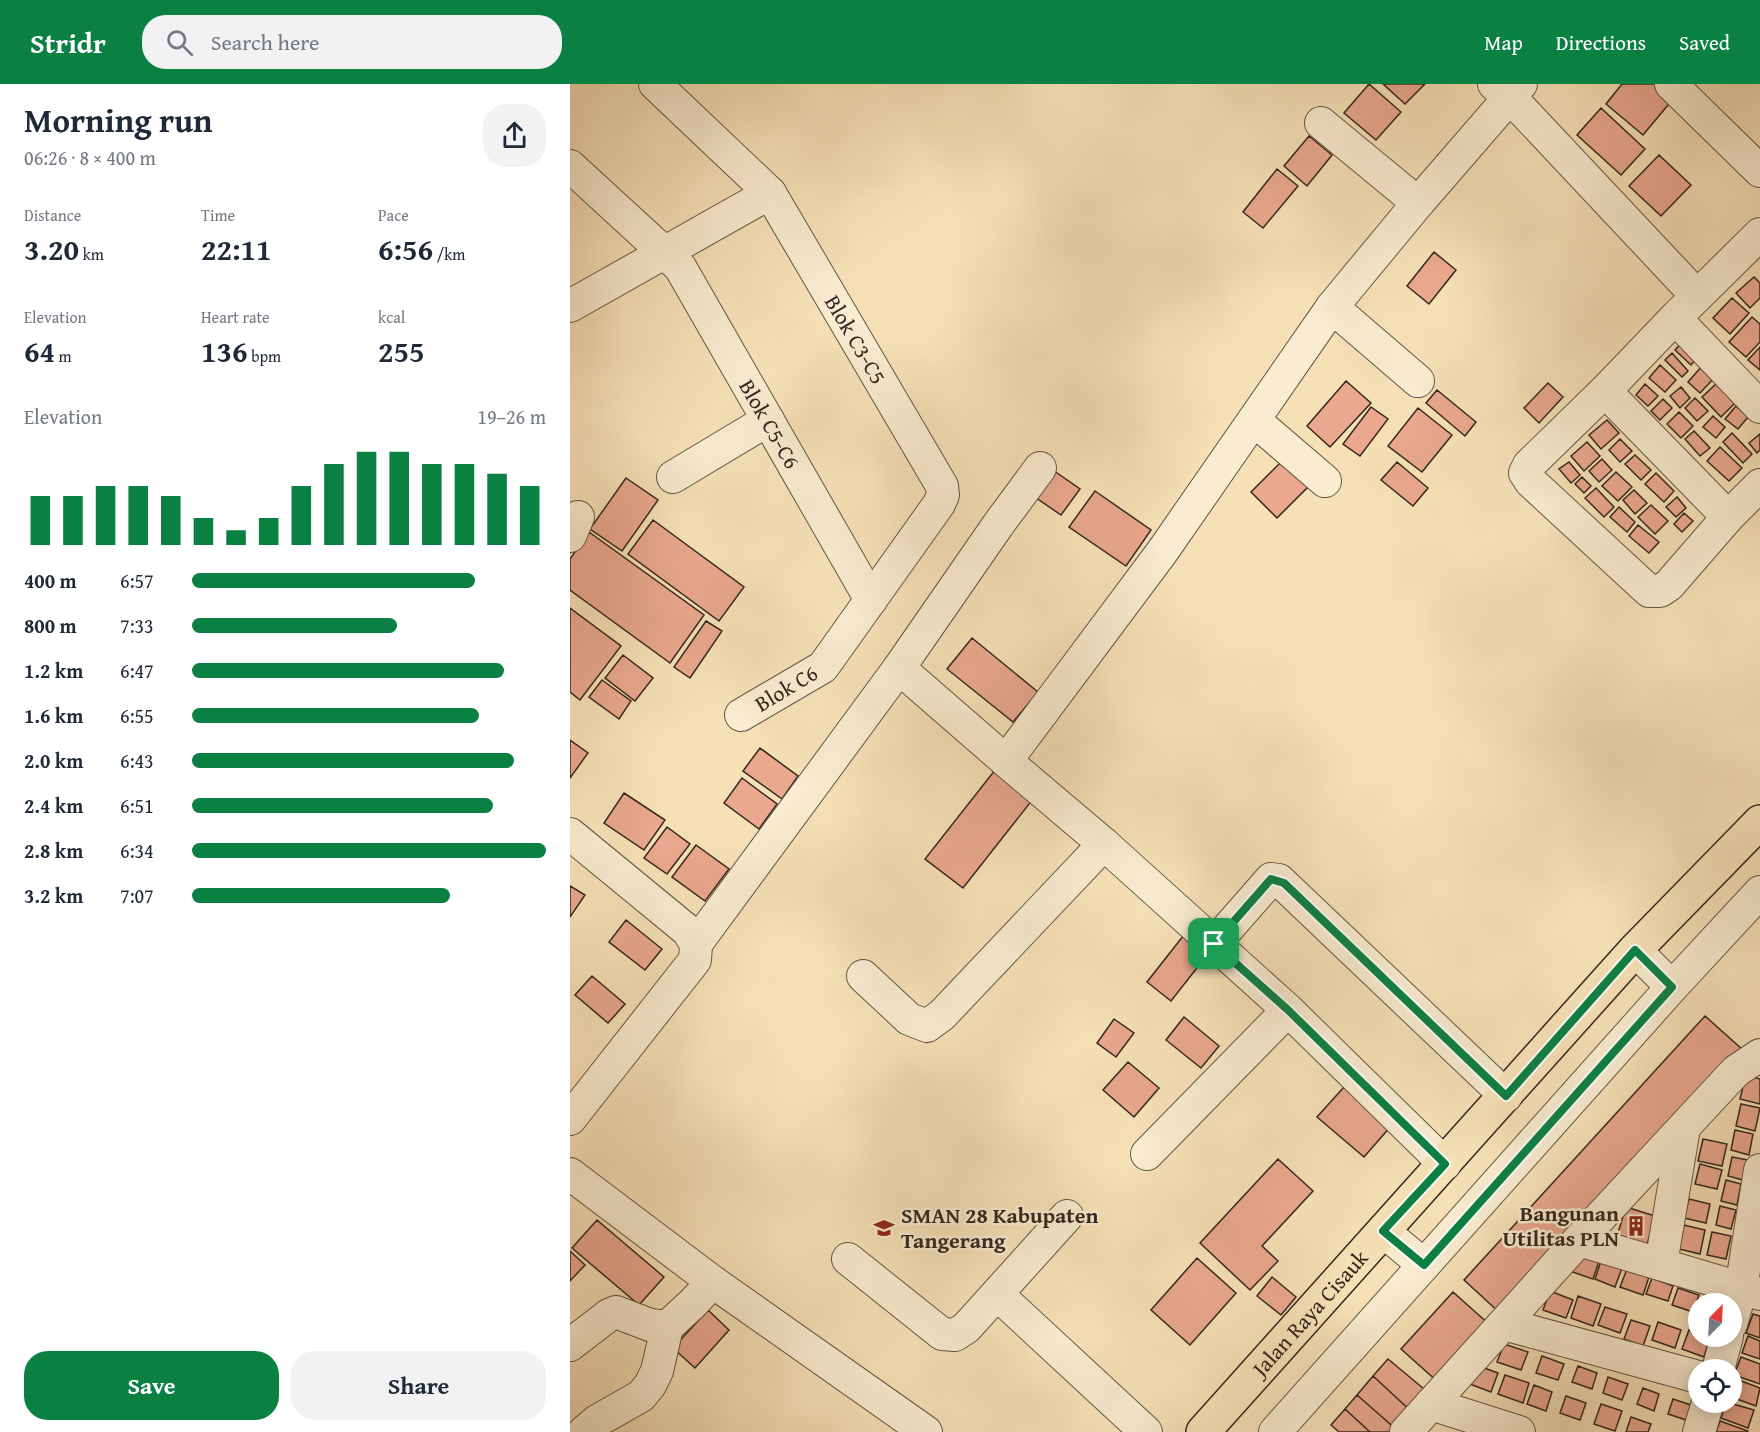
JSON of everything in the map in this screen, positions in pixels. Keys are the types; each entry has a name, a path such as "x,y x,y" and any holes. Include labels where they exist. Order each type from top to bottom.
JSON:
{"main road":[{"name":"Jalan Raya Cisauk","path":"1203,1432 1635,950 1760,822"}],"street":[{"name":"Blok C3-C5","path":"655,84 770,193 942,486"},
{"path":"1671,84 1760,171"},
{"path":"1006,761 1162,552 1332,307 1418,203 1508,88 1697,296"},
{"path":"1321,123 1418,203"},
{"name":"Blok C5-C6","path":"570,166 680,267 871,600"},
{"path":"574,298 664,253 770,193"},
{"path":"1756,246 1697,296 1605,392 1528,465 1525,473 1531,482 1649,591 1660,591 1669,585 1728,517 1760,485"},
{"path":"1332,307 1418,381"},
{"path":"1675,318 1760,407"},
{"path":"1605,392 1728,517"},
{"path":"673,477 768,420"},
{"path":"1254,420 1325,481"},
{"path":"570,1119 695,960 696,944 899,669 1040,468"},
{"name":"Blok C6","path":"741,715 823,667 939,504 943,495 942,486"},
{"path":"899,669 1104,844 1288,1010 1445,1164"},
{"path":"570,834 688,931 696,944"},
{"path":"863,976 909,1019 927,1026 942,1014 1104,844"},
{"path":"1214,944 1271,879 1279,880 1506,1096"},
{"path":"1275,1432 1672,987 1760,892"},
{"path":"1635,950 1672,987"},
{"path":"1147,1154 1288,1010"},
{"path":"1406,1432 1579,1240 1736,1071 1760,1055"},
{"path":"1661,1264 1684,1128"},
{"path":"1742,1305 1750,1292 1760,1170"},
{"path":"570,1174 713,1282 926,1432"},
{"path":"848,1258 942,1334 955,1335 966,1328 1067,1216"},
{"path":"1383,1231 1424,1265"},
{"path":"1579,1240 1750,1292"},
{"path":"584,1432 597,1421 641,1396 657,1371 667,1327 713,1282"},
{"path":"997,1294 1146,1432"},
{"path":"570,1345 616,1312 650,1324 667,1327"},
{"path":"1504,1324 1688,1374"},
{"path":"1431,1404 1519,1432"},
{"path":"1699,1432 1705,1413"}],"building":[{"path":"1369,84 1401,112 1376,140 1344,113"},
{"path":"1383,84 1425,84 1405,104"},
{"path":"1622,84 1654,84 1673,99 1643,135 1606,104"},
{"path":"1601,108 1645,149 1621,175 1577,135"},
{"path":"1309,136 1332,155 1307,186 1284,166"},
{"path":"1659,155 1691,185 1661,216 1629,186"},
{"path":"1277,169 1298,186 1263,228 1243,212"},
{"path":"1434,252 1456,270 1429,304 1407,286"},
{"path":"1754,277 1760,283 1760,298 1750,308 1736,293"},
{"path":"1732,298 1749,313 1730,334 1713,318"},
{"path":"1752,317 1760,324 1760,342 1746,357 1729,342"},
{"path":"1685,339 1701,353 1691,365 1675,350"},
{"path":"1760,347 1760,370 1748,360"},
{"path":"1672,353 1688,371 1682,377 1665,360"},
{"path":"1660,365 1676,380 1665,392 1649,378"},
{"path":"1703,365 1716,376 1700,393 1688,382"},
{"path":"1346,381 1371,403 1330,447 1307,426"},
{"path":"1718,382 1737,401 1721,417 1702,397"},
{"path":"1548,383 1563,397 1539,423 1524,408"},
{"path":"1645,384 1658,396 1648,406 1636,395"},
{"path":"1681,387 1690,398 1680,408 1670,396"},
{"path":"1437,390 1476,422 1465,436 1426,403"},
{"path":"1695,398 1708,411 1697,421 1685,408"},
{"path":"1663,399 1672,408 1660,420 1651,411"},
{"path":"1736,406 1748,417 1738,429 1725,419"},
{"path":"1371,407 1388,419 1360,456 1343,444"},
{"path":"1418,408 1452,435 1422,472 1388,446"},
{"path":"1679,412 1693,426 1681,438 1667,424"},
{"path":"1713,416 1725,427 1716,438 1703,427"},
{"path":"1607,420 1619,433 1601,449 1589,435"},
{"path":"1694,431 1710,448 1700,456 1685,439"},
{"path":"1732,433 1752,454 1743,463 1723,442"},
{"path":"1760,434 1760,450 1757,453 1749,443"},
{"path":"1620,439 1632,451 1620,462 1609,450"},
{"path":"1587,442 1600,456 1584,471 1571,456"},
{"path":"1720,447 1742,468 1729,481 1707,461"},
{"path":"1635,455 1651,470 1641,480 1625,464"},
{"path":"1284,459 1310,485 1277,518 1251,492"},
{"path":"1602,459 1612,470 1599,482 1589,471"},
{"path":"1397,462 1428,488 1413,506 1381,480"},
{"path":"1569,462 1580,475 1571,483 1559,469"},
{"path":"1047,466 1080,489 1061,515 1029,493"},
{"path":"1616,472 1632,487 1618,501 1602,486"},
{"path":"1656,473 1674,491 1664,502 1645,484"},
{"path":"1582,477 1591,486 1584,493 1575,484"},
{"path":"626,478 658,500 622,551 590,529"},
{"path":"1596,488 1614,507 1604,517 1585,498"},
{"path":"1634,490 1647,503 1635,514 1623,500"},
{"path":"1095,491 1151,530 1126,566 1069,527"},
{"path":"1677,497 1686,508 1676,517 1666,507"},
{"path":"1651,505 1668,521 1655,534 1638,517"},
{"path":"1619,507 1635,522 1627,532 1610,517"},
{"path":"1684,513 1693,521 1682,532 1674,524"},
{"path":"653,520 744,587 719,621 628,554"},
{"path":"1638,525 1659,542 1649,553 1629,536"},
{"path":"589,532 704,615 670,663 570,590 570,559"},
{"path":"570,608 621,646 580,700 570,692"},
{"path":"706,621 722,631 690,678 674,667"},
{"path":"972,638 1038,692 1013,722 947,669"},
{"path":"623,655 653,678 635,701 605,678"},
{"path":"602,680 631,701 619,719 589,697"},
{"path":"570,740 588,753 570,778"},
{"path":"760,748 798,776 782,799 743,771"},
{"path":"995,770 1033,799 963,888 925,859"},
{"path":"742,778 777,804 759,829 724,803"},
{"path":"624,793 665,820 644,850 604,823"},
{"path":"667,827 690,844 667,874 644,858"},
{"path":"696,845 729,869 705,901 672,877"},
{"path":"570,886 585,895 570,917"},
{"path":"626,920 662,949 645,970 609,942"},
{"path":"1187,931 1211,950 1171,1001 1147,982"},
{"path":"592,976 625,1004 608,1023 575,995"},
{"path":"1705,1016 1743,1050 1501,1314 1464,1280"},
{"path":"1184,1017 1219,1046 1201,1068 1166,1040"},
{"path":"1114,1019 1134,1033 1116,1057 1097,1043"},
{"path":"1128,1062 1159,1088 1134,1117 1103,1090"},
{"path":"1746,1075 1760,1079 1760,1104 1740,1099"},
{"path":"1344,1087 1391,1126 1364,1157 1317,1117"},
{"path":"1741,1104 1760,1108 1755,1131 1736,1126"},
{"path":"1735,1130 1753,1134 1749,1155 1731,1150"},
{"path":"1703,1139 1727,1144 1722,1166 1698,1161"},
{"path":"1732,1157 1748,1160 1743,1180 1728,1176"},
{"path":"1278,1159 1313,1191 1262,1246 1278,1261 1250,1290 1200,1243"},
{"path":"1700,1164 1722,1170 1717,1189 1695,1184"},
{"path":"1726,1180 1741,1184 1737,1205 1721,1201"},
{"path":"1689,1199 1710,1204 1706,1223 1684,1218"},
{"path":"1720,1206 1736,1210 1731,1229 1716,1225"},
{"name":"Bangunan Utilitas PLN","path":"1626,1207 1655,1216 1647,1245 1617,1236"},
{"path":"597,1220 664,1277 639,1305 572,1248"},
{"path":"1684,1225 1705,1230 1700,1254 1679,1249"},
{"path":"1712,1232 1731,1236 1726,1259 1707,1255"},
{"path":"570,1251 585,1265 570,1281"},
{"path":"1573,1252 1599,1261 1593,1279 1567,1270"},
{"path":"1197,1258 1236,1293 1190,1345 1151,1310"},
{"path":"1601,1261 1622,1268 1615,1287 1595,1279"},
{"path":"1627,1269 1649,1277 1643,1295 1620,1287"},
{"path":"1272,1277 1296,1297 1281,1315 1257,1296"},
{"path":"1652,1278 1673,1286 1668,1301 1646,1294"},
{"path":"1678,1288 1693,1293 1688,1293 1688,1310 1672,1305"},
{"path":"1550,1291 1573,1300 1566,1318 1543,1310"},
{"path":"1453,1292 1491,1326 1439,1383 1401,1349"},
{"path":"1578,1296 1601,1304 1593,1326 1571,1318"},
{"path":"1605,1307 1627,1314 1620,1333 1598,1325"},
{"path":"708,1310 729,1330 695,1368 673,1348"},
{"path":"1753,1314 1760,1316 1760,1338 1746,1333"},
{"path":"1631,1320 1650,1326 1643,1346 1624,1339"},
{"path":"1658,1322 1681,1330 1675,1348 1652,1340"},
{"path":"1688,1333 1688,1347 1707,1347 1704,1357 1682,1349"},
{"path":"1748,1336 1760,1341 1760,1359 1742,1353"},
{"path":"1504,1344 1528,1352 1521,1370 1497,1362"},
{"path":"1542,1356 1564,1364 1558,1380 1536,1373"},
{"path":"1741,1357 1760,1364 1760,1384 1742,1378"},
{"path":"1388,1359 1430,1394 1413,1413 1373,1376"},
{"path":"1473,1364 1498,1373 1491,1392 1467,1383"},
{"path":"1578,1366 1597,1373 1592,1389 1572,1382"},
{"path":"1505,1375 1529,1383 1523,1403 1498,1394"},
{"path":"1373,1376 1413,1413 1398,1431 1357,1395"},
{"path":"1608,1377 1628,1384 1622,1400 1603,1393"},
{"path":"1742,1381 1760,1388 1756,1406 1742,1401"},
{"path":"1534,1385 1552,1392 1546,1411 1527,1404"},
{"path":"1643,1388 1659,1394 1654,1411 1637,1404"},
{"path":"1357,1395 1398,1431 1370,1432 1345,1409"},
{"path":"1566,1396 1586,1403 1580,1420 1560,1413"},
{"path":"1673,1399 1688,1404 1688,1413 1692,1413 1689,1421 1668,1414"},
{"path":"1601,1404 1622,1411 1615,1431 1594,1424"},
{"path":"1742,1407 1754,1410 1748,1428 1721,1418 1723,1413 1742,1413"},
{"path":"1345,1409 1370,1432 1339,1432 1331,1425"},
{"path":"1631,1417 1651,1424 1648,1432 1626,1432"},
{"path":"1720,1421 1748,1431 1716,1432"}],"place":[{"name":"Bangunan Utilitas PLN","path":"1636,1226"},
{"name":"SMAN 28 Kabupaten Tangerang","path":"884,1228"}],"route":[{"path":"1271,879 1279,880 1506,1096 1635,950 1672,987 1424,1265 1383,1231 1445,1164 1288,1010 1214,944 1271,879"}]}
